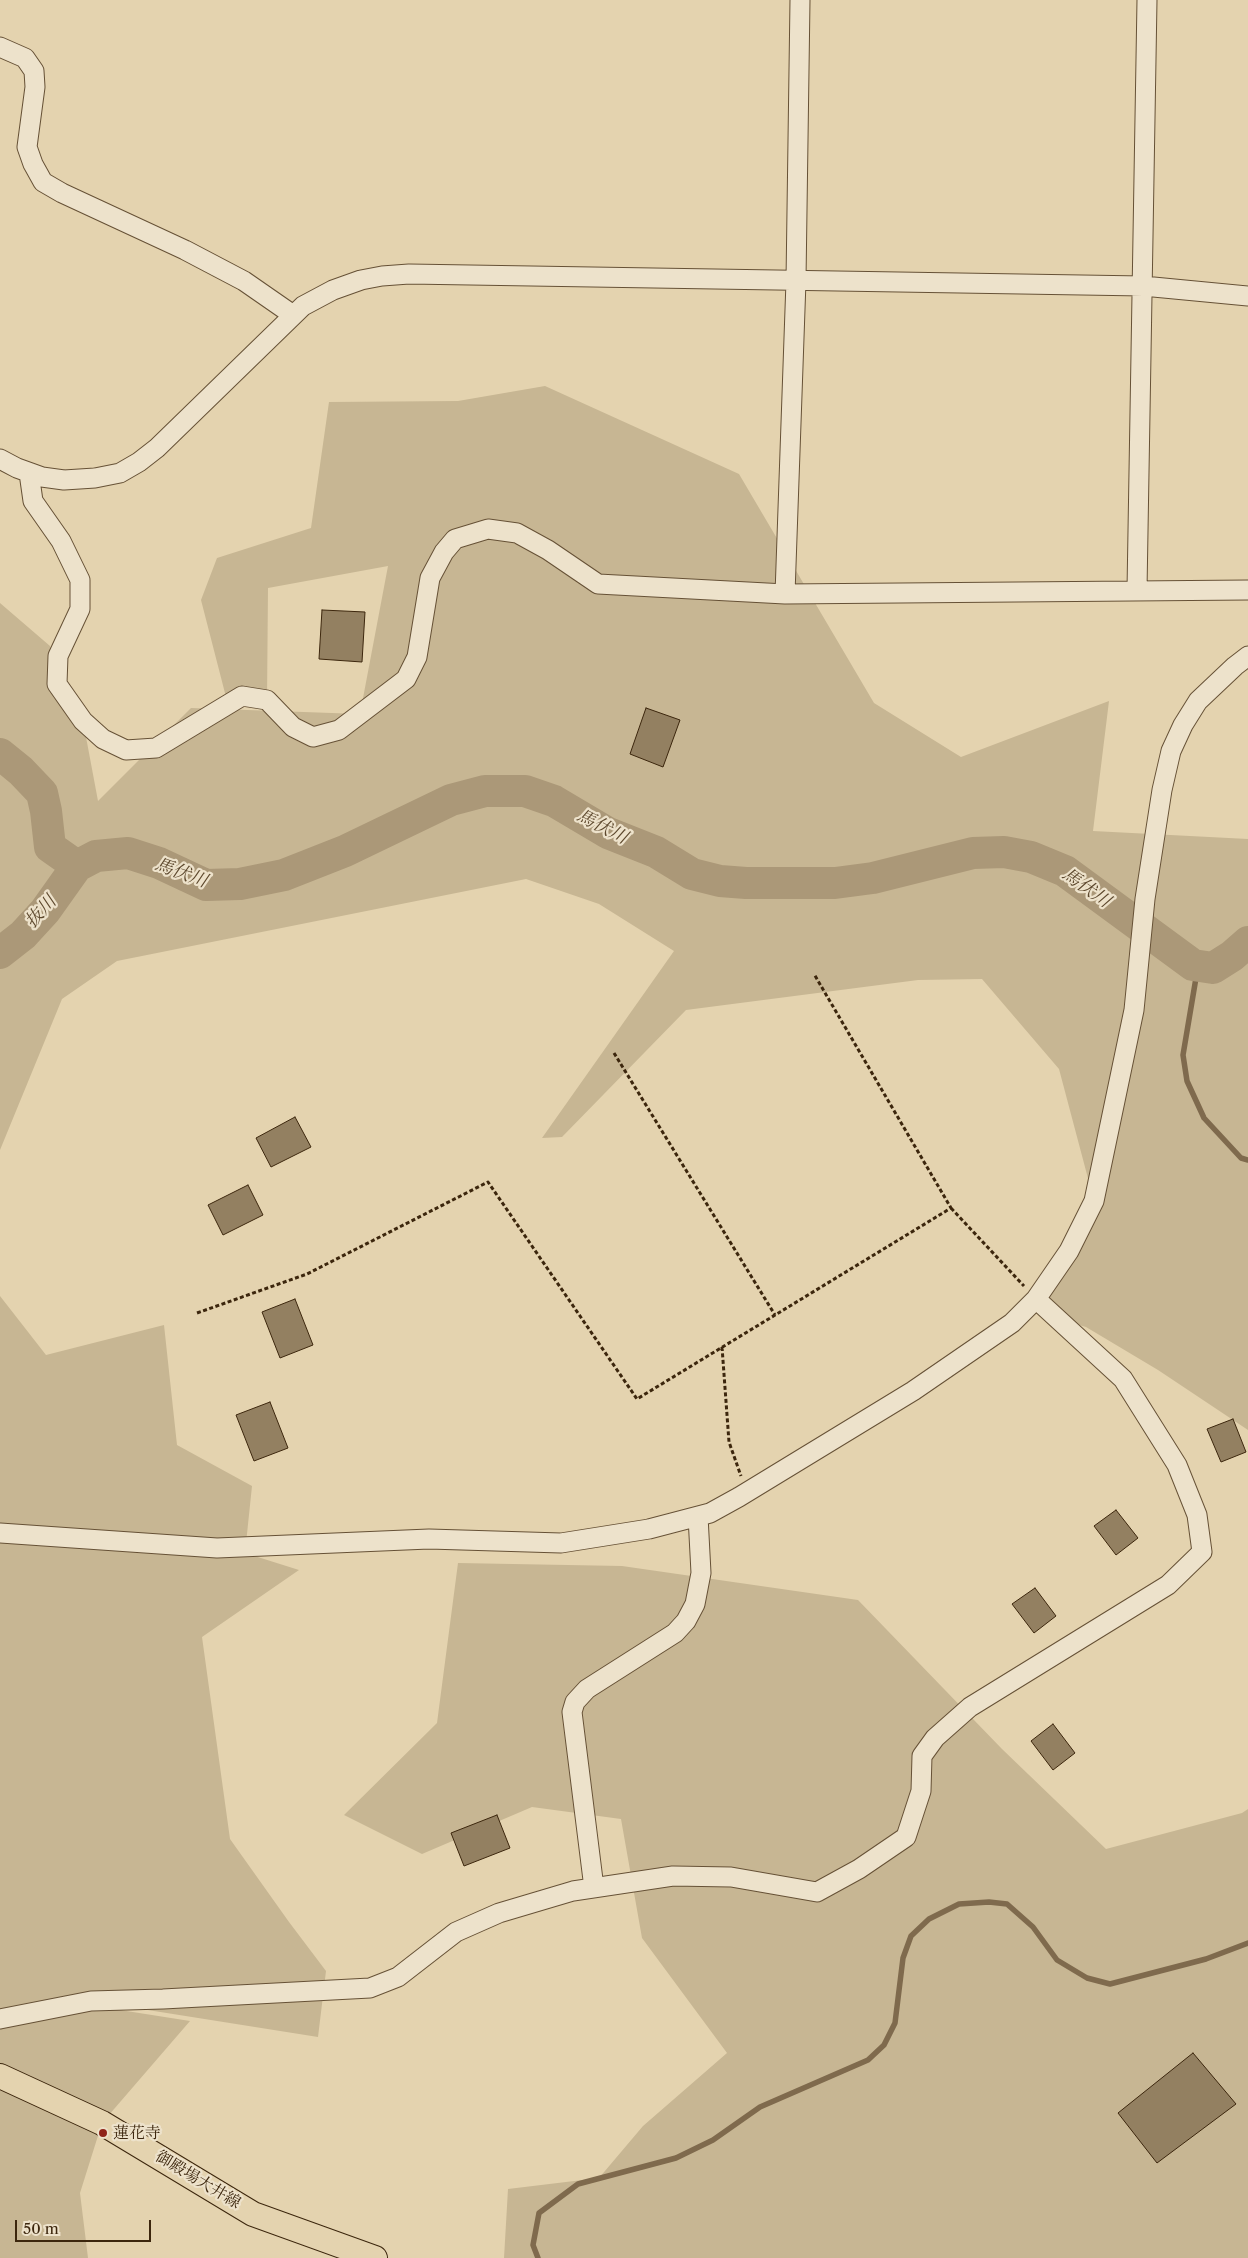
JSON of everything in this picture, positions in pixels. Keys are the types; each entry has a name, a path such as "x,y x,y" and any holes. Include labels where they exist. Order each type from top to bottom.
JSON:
{"main road":[{"name":"御殿場大井線","path":"0,2076 102,2123 253,2214 375,2258"}],"street":[{"path":"785,594 796,281 800,0"},
{"path":"1137,590 1147,0"},
{"path":"0,47 25,58 34,71 35,87 28,147 33,164 43,182 62,193 185,250 244,281 293,315"},
{"path":"0,459 29,473 64,480 95,478 120,473 139,462 157,448 303,306 326,294 361,280 409,274 1143,286 1248,296"},
{"path":"29,473 33,501 61,541 80,580 80,609 58,656 58,684 83,721 103,739 126,750 156,748 242,696 267,700 293,727 313,736 339,730 406,679 417,657 430,578 444,552 455,539 488,529 517,533 548,550 598,584 785,594 1248,590"},
{"path":"0,1533 217,1548 429,1539 561,1543 649,1529 710,1512 747,1492 913,1391 1012,1323 1036,1299 1069,1251 1094,1201 1134,1010 1145,898 1162,790 1171,751 1183,725 1198,701 1248,656"},
{"path":"0,2019 91,2001 370,1988 398,1977 456,1932 499,1913 573,1891 673,1876 722,1877 817,1892 859,1869 906,1837 921,1791 922,1756 935,1738 970,1707 1168,1585 1202,1552 1197,1515 1177,1465 1123,1379 1036,1299"},
{"path":"594,1888 572,1712 575,1702 586,1689 675,1633 686,1620 695,1604 701,1573 698,1516"}],"path":[{"path":"814,974 951,1208 1036,1299"},
{"path":"614,1053 775,1315"},
{"path":"197,1313 307,1274 488,1182 637,1399 951,1208"},
{"path":"722,1347 729,1442 747,1492"}],"shaded area":[{"path":"545,386 739,474 874,703 961,757 1109,701 1093,831 1248,839 1248,1430 1158,1370 1086,1327 1037,1313 1094,1201 1059,1069 982,979 918,980 686,1010 562,1137 542,1138 674,951 599,904 526,879 117,961 62,999 0,1150 0,603 50,646 83,721 98,801 191,708 360,714 388,566 268,588 267,700 226,697 201,600 217,558 311,528 329,402 458,401"},
{"path":"0,1296 46,1355 164,1325 177,1445 252,1486 245,1553 299,1570 202,1637 230,1839 326,1971 318,2037 91,2001 0,2024"},
{"path":"458,1563 622,1566 858,1600 1002,1749 1106,1849 1242,1813 1248,1809 1248,2258 504,2258 508,2189 599,2178 643,2126 727,2053 642,1938 621,1819 532,1807 422,1854 344,1815 437,1723"},
{"path":"101,2007 190,2021 102,2123 80,2193 88,2258 0,2258 0,2028"}],"building":[{"path":"322,610 365,612 362,662 319,659"},
{"path":"646,708 680,720 663,767 630,754"},
{"path":"295,1117 311,1147 271,1167 256,1138"},
{"path":"248,1185 263,1215 223,1235 208,1205"},
{"path":"295,1299 313,1345 280,1358 262,1312"},
{"path":"270,1402 288,1448 254,1461 236,1415"},
{"path":"1233,1419 1246,1452 1221,1462 1207,1429"},
{"path":"1116,1510 1138,1538 1116,1555 1094,1526"},
{"path":"1035,1588 1056,1616 1034,1633 1012,1604"},
{"path":"1053,1724 1075,1753 1053,1770 1031,1741"},
{"path":"497,1815 510,1848 464,1866 451,1833"},
{"path":"1193,2053 1236,2104 1157,2163 1118,2113"}],"waterway":[{"name":"馬伏川","path":"0,754 21,771 42,793 50,847 77,866"},
{"name":"馬伏川","path":"0,953 23,935 45,911 77,866 96,856 128,853 159,863 206,885 240,884 284,875 345,851 451,800 485,791 525,791 554,801 608,833 656,852 692,874 720,881 746,883 835,883 873,878 973,853 1004,852 1031,857 1065,871 1193,965 1213,968 1232,956 1248,942"},
{"path":"1198,966 1183,1055 1187,1081 1204,1118 1241,1158 1248,1160"},
{"path":"538,2258 533,2245 539,2213 578,2184 676,2158 713,2140 760,2107 868,2060 884,2045 895,2023 903,1958 911,1936 929,1919 959,1904 989,1902 1007,1904 1033,1927 1057,1960 1087,1978 1110,1984 1206,1959 1248,1943"}],"place":[{"name":"蓮花寺","path":"103,2133"}],"water label":[{"name":"抜川","path":"41,912"}]}
